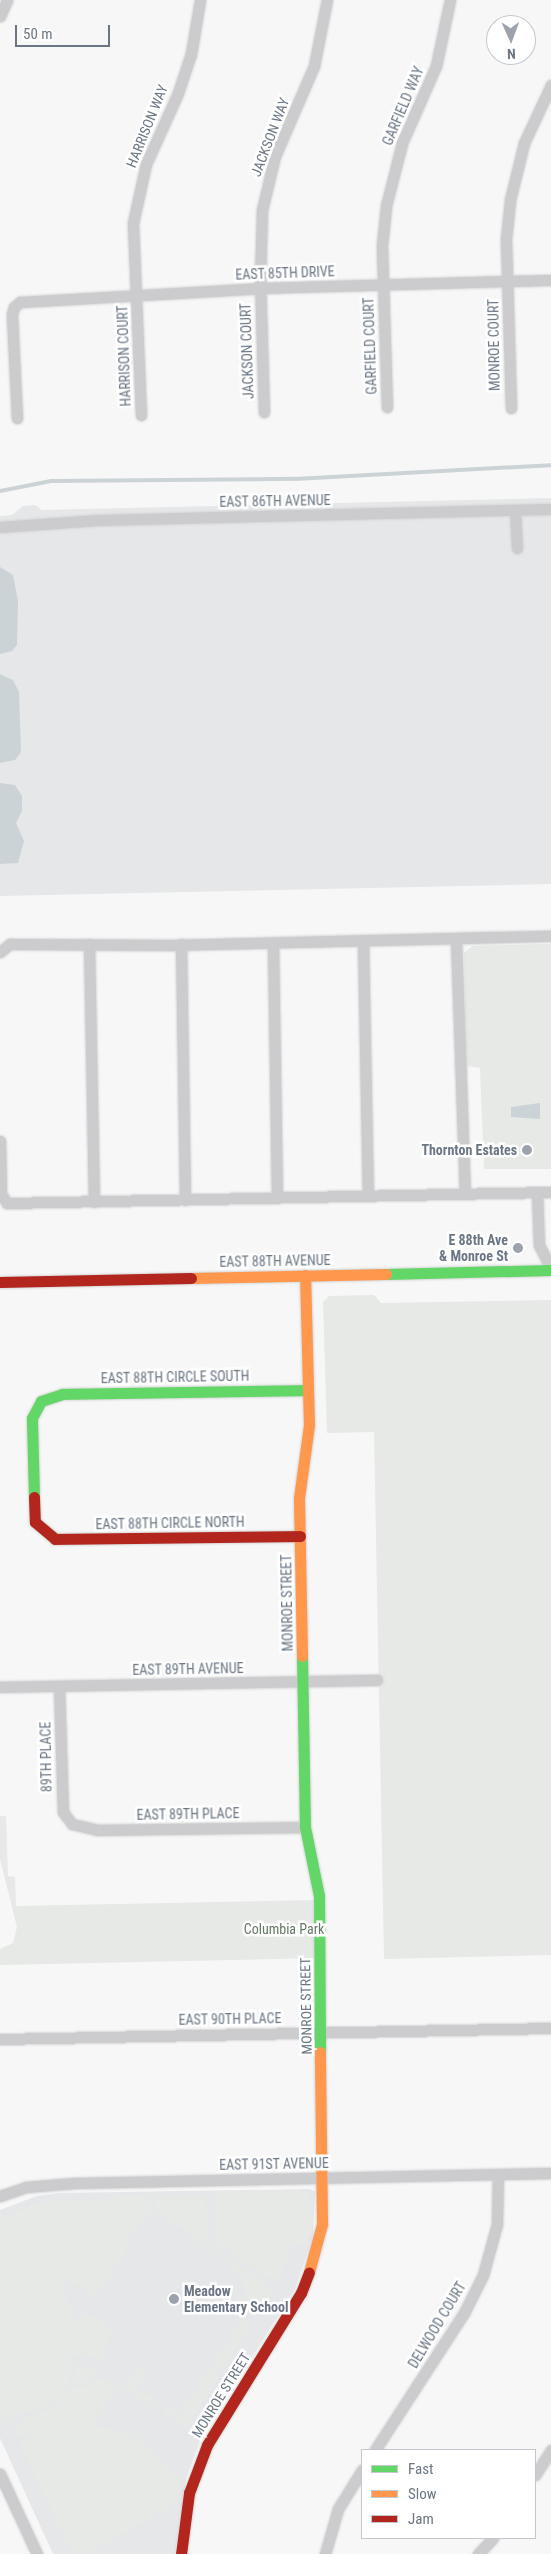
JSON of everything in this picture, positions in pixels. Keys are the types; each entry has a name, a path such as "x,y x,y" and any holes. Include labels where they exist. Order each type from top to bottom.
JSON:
{"street":[{"path":"0,16 7,0"},
{"name":"HARRISON WAY","path":"137,295 132,241 137,201 152,148 178,93 191,54 200,0"},
{"name":"JACKSON WAY","path":"260,288 260,229 268,180 314,66 327,0"},
{"name":"GARFIELD WAY","path":"383,284 383,228 395,163 436,66 450,0"},
{"name":"MONROE COURT","path":"511,408 506,239 517,166 551,85"},
{"name":"EAST 85TH DRIVE","path":"17,418 12,314 14,307 20,302 260,288 551,280"},
{"name":"GARFIELD COURT","path":"383,284 387,407"},
{"name":"JACKSON COURT","path":"260,288 264,412"},
{"name":"HARRISON COURT","path":"137,295 140,415"},
{"name":"EAST 86TH AVENUE","path":"0,527 98,520 551,509"},
{"path":"514,510 516,548"},
{"path":"0,952 10,944 272,943 551,936"},
{"path":"456,939 465,1194"},
{"path":"363,941 368,1195"},
{"path":"272,943 277,1198"},
{"path":"89,944 94,1202"},
{"path":"181,944 186,1200"},
{"path":"0,1140 1,1194 7,1203 551,1192"},
{"path":"537,1193 539,1245 551,1269"},
{"name":"EAST 88TH AVENUE","path":"0,1282 551,1269"},
{"name":"MONROE STREET","path":"180,2554 189,2493 206,2445 306,2281 319,2240 323,2178 319,1896 305,1827 300,1536 300,1498 309,1425 305,1275"},
{"name":"EAST 88TH CIRCLE SOUTH","path":"43,1531 35,1522 32,1418 35,1408 43,1399 62,1394 308,1390"},
{"name":"EAST 88TH CIRCLE NORTH","path":"43,1531 55,1539 68,1540 300,1536"},
{"name":"EAST 89TH AVENUE","path":"0,1687 377,1680"},
{"name":"89TH PLACE","path":"59,1686 62,1805 65,1817 72,1824"},
{"name":"EAST 89TH PLACE","path":"72,1824 97,1830 305,1827"},
{"name":"EAST 90TH PLACE","path":"0,2039 551,2028"},
{"name":"EAST 91ST AVENUE","path":"0,2196 44,2184 551,2173"},
{"name":"DELWOOD COURT","path":"376,2449 464,2312 483,2275 497,2224 498,2174"},
{"path":"536,2473 551,2450"},
{"path":"325,2554 338,2509 361,2472"},
{"path":"0,2474 37,2554"},
{"path":"478,2554 492,2539"}],"shaded area":[{"path":"551,498 551,884 0,896 0,516 12,515 23,506 35,505 42,510"},
{"path":"0,567 13,575 18,601 17,645 12,651 0,654"},
{"path":"0,674 13,680 19,692 21,752 15,760 0,763"},
{"path":"0,783 15,785 22,796 22,811 16,823 24,841 18,863 0,864"},
{"path":"540,1103 540,1119 511,1117 511,1107"},
{"path":"309,2189 315,2191 313,2236 295,2289 201,2438 186,2479 175,2554 53,2554 0,2438 0,2210 37,2196 60,2193"}],"green space":[{"path":"551,944 551,1169 484,1169 480,1068 467,1066 466,1063 464,953 472,946"},
{"path":"374,1295 381,1303 551,1300 551,1955 384,1959 374,1432 327,1433 323,1302 329,1296"},
{"name":"Columbia Park","path":"0,1816 6,1816 8,1876 15,1877 16,1906 319,1900 320,1958 0,1965 0,1949 13,1943 17,1927 0,1859"},
{"path":"309,2192 312,2214 308,2244 292,2245 278,2283 214,2242 213,2199 216,2194"},
{"path":"109,2196 150,2196 151,2209 140,2226 126,2234 133,2239 96,2297 61,2275 51,2244 69,2306 79,2322 86,2312 115,2330 104,2347 111,2352 102,2364 87,2354 71,2357 69,2383 59,2398 50,2404 5,2420 0,2408 0,2219 40,2202 109,2200"},
{"path":"205,2197 209,2245 205,2251 207,2245 155,2211 155,2201 158,2198"},
{"path":"215,2251 274,2289 258,2316 236,2305 244,2294 243,2276 212,2253"},
{"path":"242,2313 252,2326 217,2375 219,2377 187,2428 162,2413 167,2406 180,2414 244,2316"},
{"path":"80,2364 90,2371 93,2366 93,2370 100,2374 88,2383 74,2382 76,2365"},
{"path":"142,2365 148,2369 137,2387 155,2399 151,2405 124,2388"},
{"path":"101,2378 117,2387 117,2390 93,2422 50,2425 19,2438 16,2433 19,2422 55,2406 72,2386 86,2387"},
{"path":"74,2423 115,2429 146,2443 182,2479 175,2504 87,2554 73,2554 19,2442 44,2429"}],"waterway":[{"path":"0,491 51,481 295,479 551,465"}],"traffic: fast":[{"path":"386,1274 551,1270"},
{"path":"34,1497 32,1418 41,1401 62,1394 308,1390"},
{"path":"302,1656 305,1827 319,1896 320,2052"}],"traffic: slow":[{"path":"191,1278 386,1274"},
{"path":"302,1656 299,1498 309,1425 305,1275"},
{"path":"309,2272 322,2224 320,2052"}],"traffic: jam":[{"path":"0,1282 191,1278"},
{"path":"34,1497 35,1522 55,1539 300,1536"},
{"path":"181,2554 189,2493 207,2445 301,2293 309,2272"}],"place":[{"name":"Thornton Estates","path":"527,1150"},
{"name":"E 88th Ave & Monroe St","path":"518,1248"},
{"name":"Meadow Elementary School","path":"174,2299"}]}
